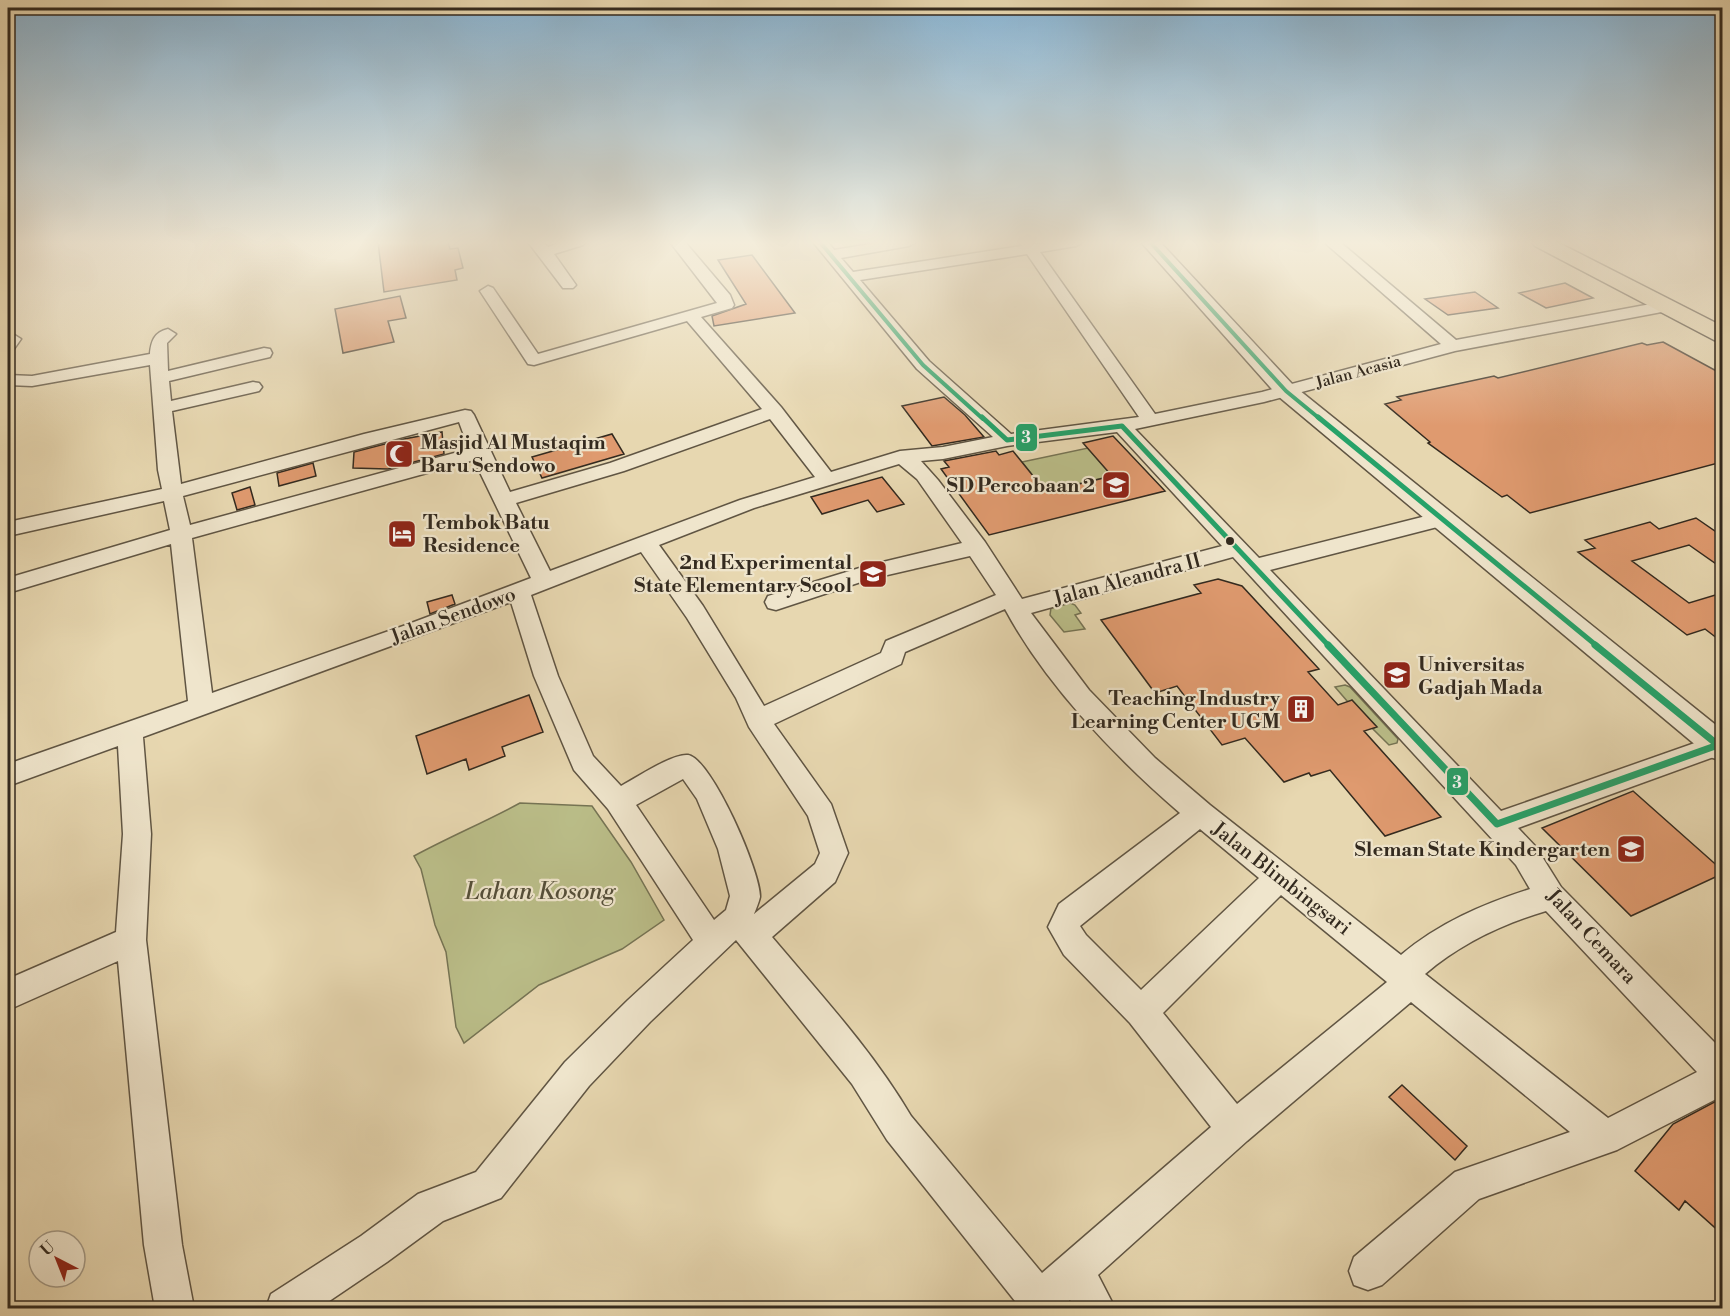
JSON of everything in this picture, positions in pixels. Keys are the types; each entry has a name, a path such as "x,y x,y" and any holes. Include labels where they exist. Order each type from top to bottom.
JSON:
{"main road":[{"path":"1662,303 1722,335"}],"street":[{"path":"496,303 534,360 722,308 726,303"},
{"path":"872,303 923,365 1007,440"},
{"path":"1069,303 1150,420"},
{"path":"1206,303 1286,391 1720,746"},
{"path":"1403,303 1453,346"},
{"name":"Jalan Acasia","path":"900,456 943,453 1007,440 1122,426 1286,391 1453,346 1667,306"},
{"path":"691,316 775,411 826,478"},
{"path":"168,334 159,342 159,368 171,493 181,534 201,706"},
{"path":"8,381 32,381 159,368 264,354"},
{"path":"163,408 253,387"},
{"path":"505,500 617,467 775,411"},
{"path":"8,529 171,493 371,438 465,415 480,452 544,581"},
{"name":"Jalan Cemara","path":"1122,426 1497,824 1526,856 1551,896 1722,1076"},
{"path":"8,586 181,534 480,452"},
{"path":"921,473 928,461 943,453"},
{"name":"Jalan Sendowo","path":"8,775 519,591 747,504 900,456"},
{"name":"Jalan Blimbingsari","path":"900,456 908,460 921,473 976,547 1066,679 1101,720 1159,778 1605,1138"},
{"path":"1254,567 1442,519"},
{"path":"285,1308 374,1249 431,1207 488,1185 577,1074 639,1011 712,943 744,927 825,873 834,853 821,812 758,720 747,696 718,648 646,543"},
{"path":"776,602 866,573 976,547"},
{"name":"Jalan Aleandra II","path":"758,720 893,658 894,648 1013,603 1238,549"},
{"path":"519,591 546,676 583,762 618,801 712,943"},
{"path":"130,730 136,834 131,940 163,1245 174,1308"},
{"path":"1497,824 1720,746"},
{"path":"618,801 683,766 689,766 708,794 732,849 745,896 744,927 850,1051 882,1097 898,1128 1037,1305 1407,978 1428,951 1456,933 1506,910 1551,896"},
{"path":"1200,813 1070,914 1062,927 1075,945 1141,1012 1235,1129"},
{"path":"1141,1012 1281,876"},
{"path":"8,995 131,940"},
{"path":"1368,1271 1468,1185 1605,1138 1722,1076"},
{"path":"1076,1272 1096,1308"}],"green space":[{"path":"1088,448 1112,476 1034,494 1033,476 1022,462"},
{"path":"1068,602 1075,605 1081,613 1075,615 1085,629 1064,632 1050,615 1051,608"},
{"path":"1345,685 1350,687 1398,739 1397,743 1389,745 1373,729 1376,727 1352,700 1348,702 1335,687"},
{"name":"Lahan Kosong","path":"520,803 592,806 631,862 664,920 622,949 539,985 464,1043 456,1027 446,952 435,925 421,869 414,856"}],"building":[{"path":"363,303 402,303 406,318 388,321 394,342 343,353 335,309"},
{"path":"788,303 795,313 714,326 712,316 746,304"},
{"path":"1431,303 1491,303 1498,308 1448,315"},
{"path":"1538,303 1568,303 1546,308"},
{"path":"1663,342 1722,374 1722,462 1530,513 1507,495 1502,497 1428,443 1430,442 1385,404 1401,400 1397,397 1494,376 1498,378 1642,343 1647,345"},
{"path":"944,397 965,415 984,437 932,446 902,406"},
{"name":"Masjid Al Mustaqim Baru Sendowo","path":"442,432 444,454 388,469 353,468 354,452"},
{"path":"612,434 624,454 542,478 532,457"},
{"name":"SD Percobaan 2","path":"1113,436 1165,491 989,535 941,469 949,467 944,461 996,451 999,455 1013,451 1046,492 1112,476 1083,443"},
{"path":"313,463 316,476 279,486 277,473"},
{"path":"882,477 904,504 877,512 868,500 822,514 811,497"},
{"path":"250,487 255,505 237,510 232,493"},
{"path":"1696,518 1722,536 1722,568 1689,545 1632,561 1689,603 1722,593 1722,642 1705,629 1687,635 1578,552 1595,548 1585,540 1650,522 1659,529"},
{"name":"Teaching Industry Learning Center UGM","path":"1218,579 1242,586 1319,669 1308,672 1338,705 1352,700 1377,727 1364,731 1441,817 1385,836 1330,770 1311,776 1309,773 1284,782 1245,738 1222,745 1177,686 1155,693 1101,620 1201,593 1194,585"},
{"path":"452,595 455,604 430,614 427,602"},
{"path":"529,695 543,732 502,747 505,756 469,770 466,759 427,774 416,736"},
{"name":"Sleman State Kindergarten","path":"1633,791 1722,870 1722,874 1631,916 1542,828"},
{"path":"1402,1085 1467,1146 1455,1160 1389,1097"},
{"path":"1720,1099 1722,1101 1722,1234 1685,1201 1679,1210 1635,1171 1673,1124"}],"transit line":[{"name":"3","path":"871,303 923,365 1007,440 1122,426 1497,824 1718,745"},
{"name":"3","path":"1206,303 1286,391 1718,745"}],"place":[{"name":"Masjid Al Mustaqim Baru Sendowo","path":"399,454"},
{"name":"SD Percobaan 2","path":"1116,485"},
{"name":"Tembok Batu Residence","path":"402,534"},
{"name":"2nd Experimental State Elementary Scool","path":"873,574"},
{"name":"Universitas Gadjah Mada","path":"1397,675"},
{"name":"Teaching Industry Learning Center UGM","path":"1301,709"},
{"name":"Sleman State Kindergarten","path":"1631,849"}]}
